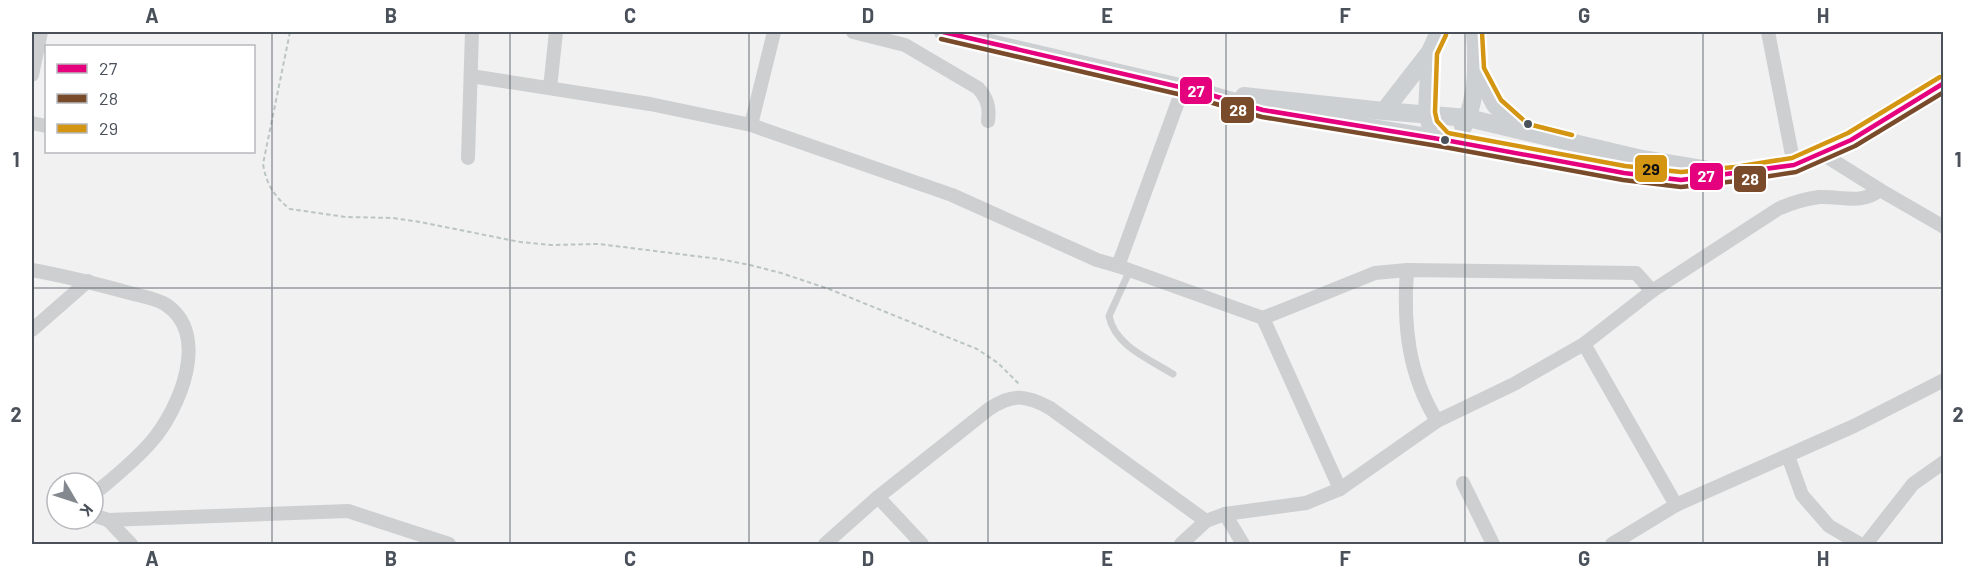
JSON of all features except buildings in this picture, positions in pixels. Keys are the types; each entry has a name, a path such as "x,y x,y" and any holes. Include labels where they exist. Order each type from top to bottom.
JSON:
{"street":[{"path":"32,75 41,32"},
{"path":"468,158 472,32"},
{"path":"550,88 556,32"},
{"path":"751,125 774,32"},
{"path":"854,32 905,45 978,88 988,103 988,121"},
{"path":"943,32 1190,90 1263,110 1624,173 1681,180 1794,165 1851,140 1944,83"},
{"path":"1384,111 1430,52 1438,32"},
{"path":"1445,140 1455,135 1463,127 1467,118 1478,70 1475,32"},
{"path":"1768,32 1794,165"},
{"path":"1430,52 1427,114 1436,133 1445,140"},
{"path":"1478,70 1496,105 1524,131"},
{"path":"471,76 650,104 751,125 952,195 1097,260 1263,318 1375,273 1407,270 1636,273 1652,291"},
{"path":"1124,268 1190,90"},
{"path":"1190,90 1467,118 1641,159 1736,174"},
{"path":"1821,153 1944,227"},
{"path":"1181,544 1206,521 1225,514 1306,503 1340,489 1437,421 1514,384 1584,344 1652,291 1778,209 1792,203 1823,197 1866,199 1880,190"},
{"path":"32,270 88,281 162,302 170,307 186,331 190,352 175,403 161,429 141,454 105,485"},
{"path":"1407,270 1406,315 1412,359 1424,400 1437,421"},
{"path":"32,330 88,281"},
{"path":"1263,318 1340,489"},
{"path":"1584,344 1676,505"},
{"path":"1612,544 1676,505 1854,426 1944,380"},
{"path":"825,544 878,497 989,409 1001,401 1014,397 1026,397 1050,408 1206,521"},
{"path":"1788,456 1802,495 1829,526 1869,543 1912,484 1944,462"},
{"path":"1463,483 1493,544"},
{"path":"878,497 922,544"},
{"path":"105,519 348,511 448,544"},
{"path":"1225,514 1244,544"},
{"path":"108,520 131,544"}],"lane":[{"path":"1124,268 1109,316 1114,331 1123,342 1173,374"}],"path":[{"path":"290,32 263,164 267,182 283,204 290,209 346,218 393,218 520,242 599,244 718,259 761,267 829,289 977,349 1006,370 1023,388 1026,397"}],"transit line":[{"name":"27","path":"943,32 1197,91 1263,110 1624,173 1681,180 1794,165 1851,140 1944,83"},
{"name":"29","path":"1482,32 1484,68 1501,100 1528,124 1572,135"},
{"name":"29","path":"1446,35 1437,54 1435,112 1437,121 1448,133 1625,166 1681,172 1792,158 1848,133 1940,77"},
{"name":"28","path":"941,39 1195,98 1262,117 1623,180 1681,187 1796,172 1855,146 1944,92"}]}
